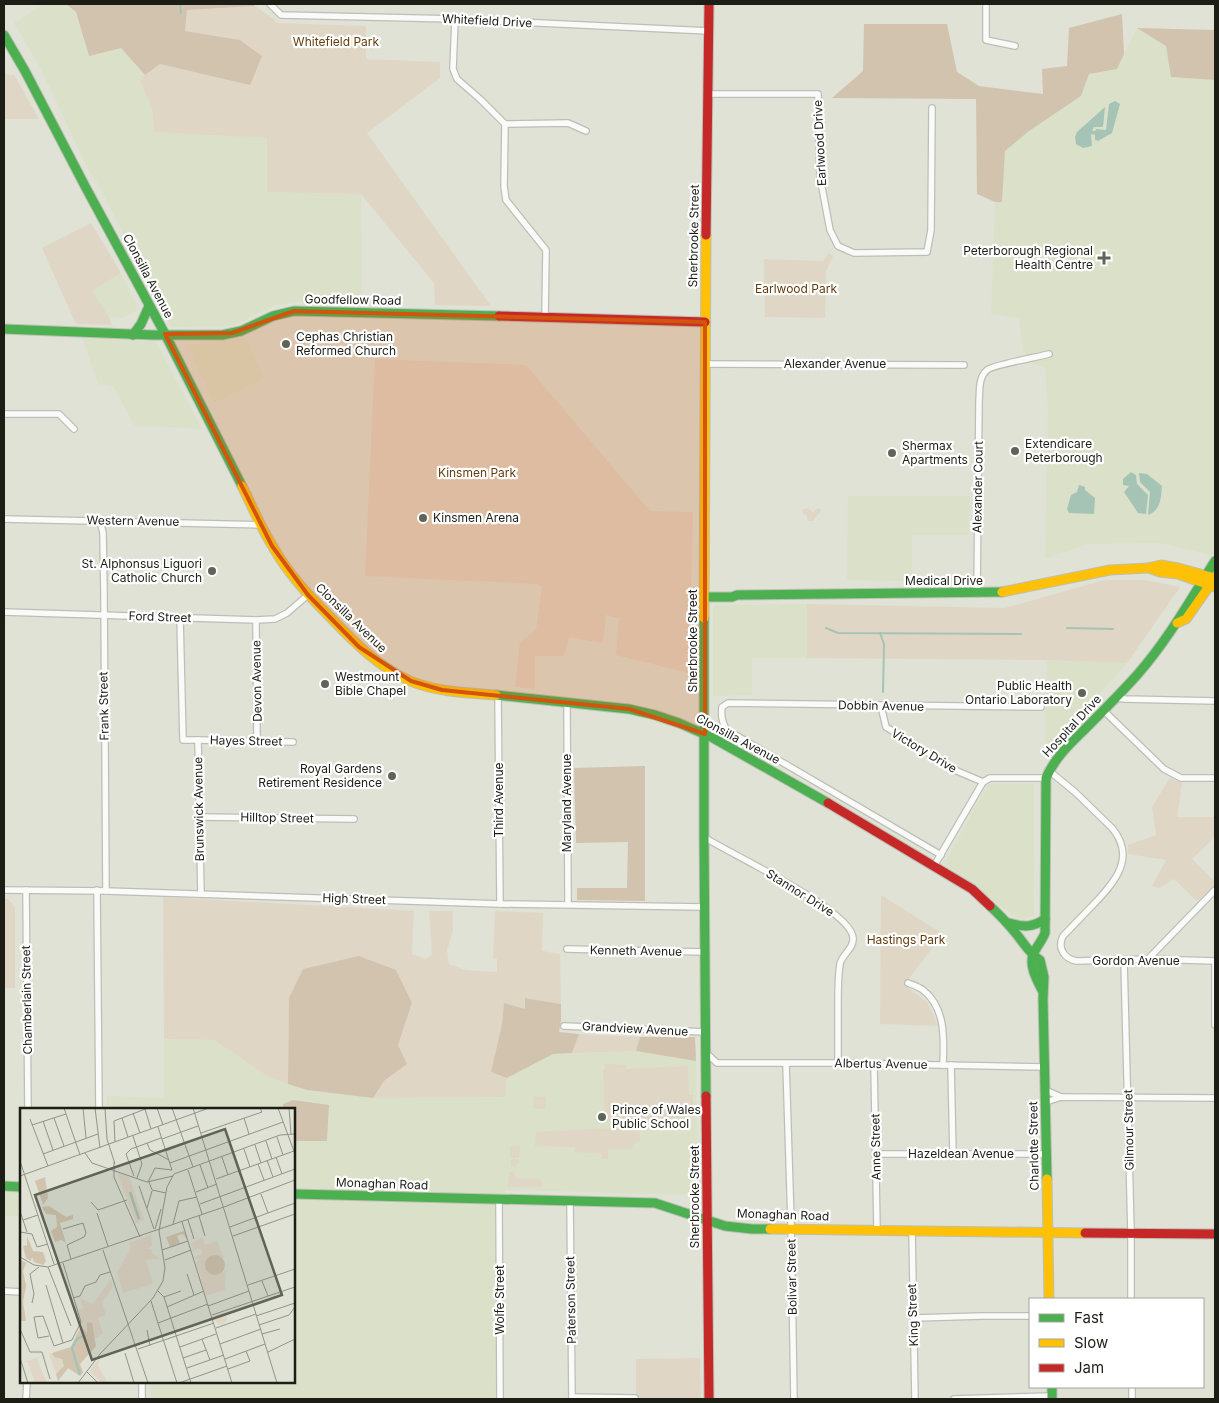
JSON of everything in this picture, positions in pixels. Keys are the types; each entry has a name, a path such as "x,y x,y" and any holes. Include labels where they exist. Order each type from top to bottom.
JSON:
{"main road":[{"name":"Sherbrooke Street","path":"709,4 705,322 704,837 709,1399"},
{"name":"Clonsilla Avenue","path":"4,35 29,78 165,334 272,546 308,595 359,647 384,667 411,681 442,690 629,709 655,715 705,734 972,889 1007,922"},
{"path":"133,335 141,324 149,306"},
{"name":"Goodfellow Road","path":"4,330 133,335 222,334 241,331 273,316 294,311 705,322"},
{"name":"Hospital Drive","path":"1033,956 1043,939 1045,919 1047,774 1056,758 1116,698 1153,657 1177,622 1186,619 1211,580 1215,561"},
{"name":"Medical Drive","path":"705,594 733,592 737,595 998,593 1110,570 1148,568 1160,572 1211,580"},
{"path":"1007,922 1026,928 1036,926 1045,919"},
{"name":"Charlotte Street","path":"1007,922 1033,956 1040,960 1044,977 1049,1298"},
{"path":"4,1186 20,1187"},
{"name":"Monaghan Road","path":"295,1194 655,1203 725,1226 752,1229 1215,1234"}],"street":[{"name":"Whitefield Drive","path":"270,4 282,15 455,19 709,31"},
{"path":"986,4 986,40 1015,46"},
{"path":"455,19 453,69 457,79 504,124 504,186 506,200 546,250 546,318"},
{"name":"Earlwood Drive","path":"708,94 818,94 820,177 830,230 838,246 854,252 927,252 931,230 932,108"},
{"path":"504,124 568,124 586,131"},
{"name":"Alexander Court","path":"977,594 979,401 981,379 987,370 996,365 1049,354"},
{"name":"Alexander Avenue","path":"706,364 964,365"},
{"path":"4,414 59,414 74,429"},
{"name":"Western Avenue","path":"4,518 262,525"},
{"name":"Frank Street","path":"100,521 103,533 106,891"},
{"name":"Ford Street","path":"4,612 275,619 287,613 308,595"},
{"name":"Brunswick Avenue","path":"180,618 183,740 198,740 201,894"},
{"name":"Devon Avenue","path":"256,620 257,741"},
{"name":"Third Avenue","path":"498,696 500,904"},
{"path":"1116,698 1125,700 1215,700"},
{"name":"Maryland Avenue","path":"567,703 568,904"},
{"name":"Dobbin Avenue","path":"722,707 728,703 1041,707"},
{"name":"Victory Drive","path":"881,706 886,727 957,771 983,782"},
{"name":"Clonsilla Avenue","path":"722,707 721,715 724,727 727,730 942,855"},
{"path":"1103,710 1164,769 1181,778 1215,778"},
{"name":"Hayes Street","path":"198,740 293,742"},
{"path":"934,866 983,782 990,778 1047,774"},
{"name":"Gordon Avenue","path":"1047,774 1075,792 1112,828 1118,835 1123,850 1122,863 1117,877 1110,887 1063,936 1061,940 1064,955 1071,960 1215,961"},
{"name":"Hilltop Street","path":"199,817 354,818"},
{"name":"Stannor Drive","path":"704,837 821,903 847,924 854,935 853,944 840,962 838,1063"},
{"name":"High Street","path":"4,890 97,890 500,904 704,907"},
{"name":"Chamberlain Street","path":"26,890 28,1108"},
{"path":"97,890 99,1108"},
{"path":"1148,960 1215,890"},
{"name":"Kenneth Avenue","path":"566,949 705,952"},
{"name":"Gilmour Street","path":"1124,961 1132,1298"},
{"path":"1215,961 1215,1025"},
{"path":"908,983 923,990 934,1003 942,1021 944,1042 943,1065"},
{"name":"Grandview Avenue","path":"564,1026 706,1032"},
{"path":"706,1052 717,1063 710,1073 706,1084"},
{"name":"Albertus Avenue","path":"717,1063 1044,1067"},
{"name":"Bolivar Street","path":"786,1064 794,1399"},
{"name":"Anne Street","path":"874,1065 877,1230"},
{"path":"951,1065 953,1154"},
{"path":"1046,1090 1061,1097"},
{"path":"1046,1102 1061,1097 1215,1098"},
{"name":"Hazeldean Avenue","path":"876,1154 1047,1154"},
{"name":"Wolfe Street","path":"499,1200 500,1399"},
{"name":"Paterson Street","path":"570,1200 572,1398"},
{"name":"King Street","path":"912,1230 916,1399"},
{"path":"4,1291 20,1292"},
{"path":"914,1318 1029,1316"},
{"path":"26,1383 26,1399"},
{"path":"142,1383 142,1399"},
{"path":"954,1399 1052,1394"},
{"path":"572,1398 635,1398"}],"highlighted area":[{"path":"294,311 705,322 705,734 629,709 442,690 411,681 359,647 308,595 272,546 165,334 232,333"}],"shaded area":[{"path":"44,4 66,4 76,12 89,56 121,48 145,75 140,81 152,108 154,132 268,138 267,192 361,194 362,302 296,302 272,306 234,326 171,327 99,186 88,169 41,69 14,23"},
{"path":"66,4 253,4 255,6 187,10 185,31 240,40 262,56 250,85 160,64 145,75 121,48 89,56 76,12"},
{"path":"1122,14 1124,54 1117,69 1089,74 1081,96 1029,131 1005,151 1002,202 995,202 977,194 976,99 832,98 863,71 864,24 947,24 957,72 979,86 1043,94 1042,69 1067,66 1069,28"},
{"name":"Peterborough Regional Health Centre","path":"1137,28 1166,46 1171,77 1215,80 1215,552 1212,555 1160,543 1088,544 1045,559 1048,408 1045,368 1035,364 1023,351 1019,318 991,314 995,202 1002,202 1005,151 1029,131 1081,96 1089,74 1117,69"},
{"path":"1137,28 1215,30 1215,80 1171,77 1166,46"},
{"path":"1115,101 1120,104 1112,133 1098,141 1095,140 1095,135 1091,134 1092,146 1083,148 1076,144 1075,137 1077,132 1105,107 1103,127 1094,127 1092,131 1096,129 1106,130 1109,104"},
{"path":"121,273 139,309 123,318 109,317 92,291"},
{"path":"82,337 156,342 202,429 134,425 114,387 98,384"},
{"path":"246,338 264,378 214,403 187,345"},
{"path":"1131,472 1136,475 1137,484 1148,495 1146,514 1138,513 1124,492 1129,486 1123,485 1123,479"},
{"path":"1139,473 1147,474 1162,486 1158,507 1148,515 1150,492 1140,482"},
{"path":"1079,485 1085,487 1085,490 1095,498 1094,514 1069,513 1067,509 1071,495 1077,492"},
{"path":"848,496 970,496 968,535 912,535 912,581 847,580"},
{"path":"807,604 807,658 752,658 752,695 713,696 713,605"},
{"path":"1047,660 1127,663 1045,755"},
{"path":"645,766 645,901 577,900 577,888 627,888 628,842 576,843 574,768"},
{"path":"988,784 1034,784 1034,915 1020,920 944,864"},
{"path":"359,956 396,970 412,1003 398,1045 407,1064 384,1081 373,1098 307,1090 288,1084 289,998 303,969"},
{"path":"525,998 561,1004 559,1032 579,1034 572,1053 553,1054 507,1078 491,1072 502,1024 504,1003 525,1009"},
{"path":"640,1037 695,1037 696,1061 636,1051"},
{"path":"164,1039 214,1040 269,1077 307,1090 373,1098 505,1097 507,1078 553,1054 637,1051 696,1061 698,1195 506,1190 495,1210 496,1399 151,1399 151,1383 295,1383 295,1108 107,1108 107,1096 164,1098"},
{"path":"293,1100 329,1105 327,1141 295,1141 295,1108 283,1108 283,1104"},
{"path":"4,1192 19,1192 18,1216 4,1216"}],"green space":[{"name":"Whitefield Park","path":"255,6 275,20 276,23 366,26 366,59 440,62 440,78 367,133 491,306 435,305 434,283 361,194 267,192 267,138 154,132 152,108 140,81 160,64 250,84 240,40 185,31 187,10"},
{"path":"4,74 14,75 39,119 4,119"},
{"path":"91,223 121,273 92,291 112,325 76,324 42,248"},
{"name":"Earlwood Park","path":"829,253 833,256 826,271 825,318 765,317 764,259 823,261"},
{"name":"Kinsmen Park","path":"375,359 526,365 650,511 693,512 689,673 616,655 619,618 606,615 603,643 569,637 564,656 535,656 535,689 515,687 520,642 536,630 542,587 536,584 365,576"},
{"path":"808,508 812,512 817,508 821,509 813,521 808,521 807,516 803,513 802,510"},
{"path":"1104,580 1146,580 1180,587 1127,663 1047,660 807,658 807,604 1005,608"},
{"path":"1170,778 1182,783 1177,817 1215,817 1215,837 1192,859 1215,882 1215,885 1197,901 1174,879 1159,888 1152,886 1166,860 1128,854 1128,845 1156,835 1152,807"},
{"name":"Hastings Park","path":"881,895 943,934 904,985 927,1002 938,1026 880,1024"},
{"path":"163,897 414,911 412,954 426,959 432,954 429,911 453,911 453,931 447,950 449,964 466,970 497,972 497,959 493,958 495,911 543,913 542,951 560,954 561,1004 526,998 525,1009 504,1004 502,1024 491,1072 507,1078 505,1097 373,1098 384,1081 407,1064 398,1045 412,1003 396,971 359,956 289,998 288,1084 269,1077 214,1040 164,1039"},
{"path":"4,899 8,899 15,907 15,988 4,988"},
{"path":"579,1034 640,1037 636,1051 572,1053"},
{"path":"605,1064 626,1065 626,1069 688,1066 689,1095 693,1095 693,1117 605,1121 603,1070 605,1069"},
{"path":"534,1096 546,1097 545,1109 533,1108"},
{"path":"639,1127 640,1141 633,1144 632,1149 608,1149 608,1159 602,1159 602,1154 575,1152 575,1147 535,1146 536,1132"},
{"path":"510,1146 520,1146 519,1158 510,1157"},
{"path":"514,1158 519,1160 515,1167 511,1166 511,1160"},
{"path":"509,1172 514,1172 517,1178 540,1179 543,1184 540,1187 508,1187"},
{"path":"700,1358 701,1399 636,1399 636,1359"}],"waterway":[{"path":"180,4 181,13"},
{"path":"826,628 838,633 1021,634"},
{"path":"1067,628 1113,629"},
{"path":"880,633 884,644 883,692"}],"traffic: fast":[{"path":"4,35 165,334 242,486"},
{"path":"133,335 141,324 149,306"},
{"path":"4,329 153,335 222,335 241,331 273,316 294,311 499,316"},
{"path":"1042,990 1034,973 1032,959 1045,933 1046,778 1054,763 1064,751 1119,695 1159,648 1215,561"},
{"path":"705,597 1002,592"},
{"path":"704,618 706,1096"},
{"path":"496,695 629,709 655,715 713,738 828,803"},
{"path":"990,906 1008,924 1030,952 1040,960 1044,977 1047,1179"},
{"path":"1009,923 1027,926 1045,919"},
{"path":"4,1186 20,1187"},
{"path":"295,1194 655,1203 725,1226 770,1229"},
{"path":"1052,1388 1052,1399"}],"traffic: slow":[{"path":"704,618 706,235"},
{"path":"242,486 264,532 286,567 316,603 368,654 388,669 420,685 452,691 496,695"},
{"path":"1002,592 1110,570 1148,568 1161,565 1215,578"},
{"path":"1149,568 1160,572 1178,574 1215,587"},
{"path":"1177,623 1186,619 1212,582"},
{"path":"1047,1179 1049,1298"},
{"path":"770,1229 1085,1233"}],"traffic: jam":[{"path":"706,235 709,4"},
{"path":"499,316 705,322"},
{"path":"828,803 972,889 990,906"},
{"path":"706,1096 709,1399"},
{"path":"1085,1233 1215,1234"}],"place":[{"name":"Peterborough Regional Health Centre","path":"1104,258"},
{"name":"Cephas Christian Reformed Church","path":"286,344"},
{"name":"Extendicare Peterborough","path":"1015,451"},
{"name":"Shermax Apartments","path":"892,453"},
{"name":"Kinsmen Arena","path":"423,518"},
{"name":"St. Alphonsus Liguori Catholic Church","path":"212,571"},
{"name":"Westmount Bible Chapel","path":"325,684"},
{"name":"Public Health Ontario Laboratory","path":"1082,693"},
{"name":"Royal Gardens Retirement Residence","path":"392,776"},
{"name":"Prince of Wales Public School","path":"602,1117"}]}
